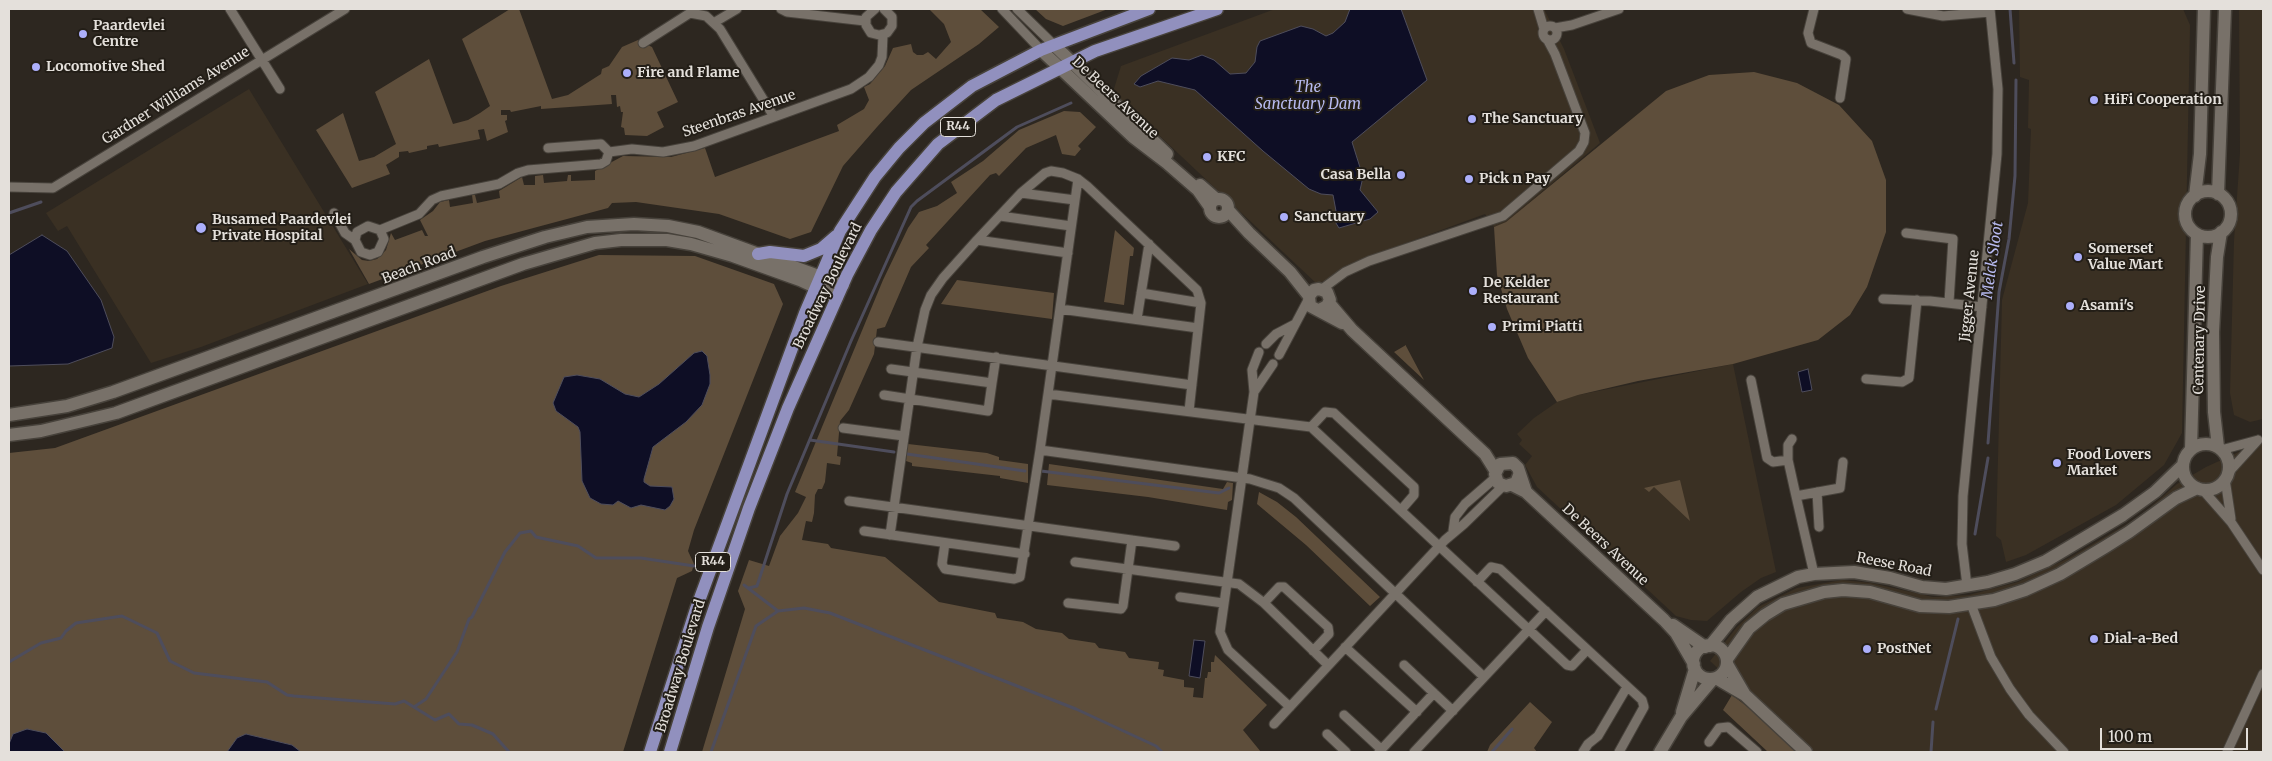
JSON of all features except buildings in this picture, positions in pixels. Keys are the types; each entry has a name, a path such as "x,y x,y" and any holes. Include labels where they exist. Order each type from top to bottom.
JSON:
{"main road":[{"name":"Broadway Boulevard","path":"650,752 696,609 805,313 840,231 875,177 899,148 924,123 950,102 980,82 1042,50 1149,9"},
{"name":"Broadway Boulevard","path":"670,752 708,627 749,508 788,408 836,297 871,230 896,192 924,157 980,110 1019,87 1095,51 1217,9"},
{"path":"758,254 770,252 804,256 821,249 840,231"}],"street":[{"path":"230,9 280,90"},
{"name":"Gardner Williams Avenue","path":"11,188 53,188 345,9"},
{"path":"715,22 737,9"},
{"path":"781,9 787,12 866,21"},
{"path":"875,9 868,13 866,21 871,32 883,35"},
{"name":"Steenbras Avenue","path":"609,152 632,150 662,152 694,146 851,89 863,82 874,71 882,57 883,35 890,30 893,21 890,13 884,9"},
{"name":"De Beers Avenue","path":"1002,9 1133,137 1167,163 1213,203"},
{"name":"De Beers Avenue","path":"1018,9 1213,203 1213,215 1225,214 1249,234 1485,454 1505,476 1526,492 1664,620 1676,633 1694,666"},
{"path":"1551,32 1619,9"},
{"path":"1814,9 1808,33 1811,43 1842,55 1846,60 1840,98"},
{"path":"1907,9 1943,16 1990,10"},
{"path":"2195,196 2200,162 2204,9"},
{"path":"2218,194 2225,9"},
{"path":"1279,355 1298,321 1345,272 1503,216 1579,151 1584,142 1585,133 1555,54 1551,32 1538,10"},
{"name":"Jigger Avenue","path":"1967,586 1961,522 1997,154 1998,89 1990,10"},
{"path":"643,44 690,13 702,14 715,22 774,117"},
{"path":"380,230 419,214 432,200 441,196 499,184 518,172 528,170 601,164 606,161 609,152 601,144 548,148"},
{"path":"890,534 917,347 931,295 942,278 977,240 1021,193 1045,173 1051,171 1078,179 1197,290 1201,303 1189,411"},
{"path":"945,543 942,564 945,569 1005,577 1020,577 1025,554 1078,179"},
{"path":"2204,192 2218,194 2226,201 2230,212 2229,223 2222,232 2210,237 2197,234 2189,226 2186,216 2187,206 2195,196 2204,192"},
{"path":"1021,193 1075,200"},
{"path":"334,213 345,233 355,240 361,252 374,254 384,244 380,230 372,226 364,226 358,232 355,240"},
{"path":"1000,216 1071,226"},
{"name":"Beach Road","path":"9,415 67,406 113,392 484,258 545,237 588,227 634,224 668,226 698,232 758,254 819,282 836,297"},
{"name":"Centenary Drive","path":"2220,448 2214,412 2213,332 2217,257 2222,232"},
{"path":"1906,233 1953,239 1948,302"},
{"name":"Centenary Drive","path":"2191,449 2197,234"},
{"name":"Beach Road","path":"9,435 41,431 116,413 523,264 558,252 595,243 621,240 667,240 690,244 819,282 843,284"},
{"path":"977,240 1068,253"},
{"path":"1137,320 1149,244"},
{"path":"1141,293 1201,303"},
{"path":"1266,344 1276,334 1298,321 1319,299"},
{"path":"1883,299 1948,302 1982,307"},
{"path":"1866,379 1902,382 1909,378 1917,300"},
{"path":"1060,309 1198,328"},
{"path":"878,342 1192,385"},
{"path":"1259,352 1252,370 1254,392 1240,478 1220,632 1224,645 1290,707"},
{"path":"884,395 988,411 996,357"},
{"path":"1254,392 1273,364"},
{"path":"891,369 992,383"},
{"path":"1750,380 1767,458 1773,462 1788,460"},
{"path":"1048,394 1311,428 1568,666 1572,666 1587,650"},
{"path":"1311,428 1325,412 1334,413 1414,487 1414,495 1401,510"},
{"path":"843,428 904,436"},
{"path":"1792,439 1788,445 1788,460 1814,574"},
{"path":"2261,440 2220,448 2202,444 2191,449 2183,465 2186,478 2200,488 2231,522 2263,570"},
{"path":"1660,752 1681,717 1714,679 1722,674 1727,661 1749,628 1783,604 1824,592 1843,590 1870,592 1920,606 1948,607 1971,604 2026,590 2060,574 2129,532 2176,498 2200,488 2215,488 2261,440"},
{"path":"2220,448 2228,460 2226,498 2231,522"},
{"path":"1040,450 1240,478 1271,484 1287,492 1484,677"},
{"path":"1796,496 1840,488 1842,462"},
{"name":"Reese Road","path":"1708,646 1731,620 1757,597 1798,577 1840,572 1871,574 1934,588 1967,586 2015,574 2064,551 2123,516 2155,492 2183,465"},
{"path":"1453,531 1456,517 1465,504 1505,476"},
{"path":"1274,724 1453,531 1464,524 1489,499 1505,476"},
{"path":"1481,491 1489,499"},
{"path":"1817,492 1819,527"},
{"path":"849,501 1175,546"},
{"path":"864,531 1025,554"},
{"path":"1068,603 1121,609 1123,606 1132,540"},
{"path":"1075,562 1239,584 1264,603 1328,666"},
{"path":"1477,582 1491,568 1498,567 1642,700 1644,707 1618,752"},
{"path":"1264,603 1279,587 1284,587 1328,628 1329,634 1313,651"},
{"path":"1180,597 1223,603"},
{"path":"1971,604 1986,647 2010,689 2029,715 2064,752"},
{"path":"1414,752 1546,611"},
{"name":"De Beers Avenue","path":"1664,620 1708,646"},
{"path":"1681,717 1696,653 1708,646 1720,649 1745,695"},
{"path":"1345,647 1417,712"},
{"path":"1404,665 1453,711"},
{"path":"1694,666 1702,677 1714,679 1745,695 1806,752"},
{"path":"2227,752 2263,674"},
{"path":"1583,752 1588,744 1598,736 1628,687"},
{"path":"1344,715 1381,751 1434,693"},
{"path":"1709,742 1719,728 1728,727 1757,752"},
{"path":"1327,734 1346,752"}],"shaded area":[{"path":"510,9 519,9 552,99 568,95 601,74 602,69 609,66 622,47 638,40 652,47 678,102 657,112 664,127 647,136 625,135 624,128 621,127 623,112 621,112 620,106 617,107 616,95 611,95 612,104 541,109 541,106 511,112 510,110 501,110 501,115 507,115 507,120 505,121 508,132 487,141 484,129 478,130 480,139 439,147 438,144 427,146 427,149 409,153 408,151 399,152 399,157 386,165 390,174 352,188 316,130 343,113 359,161 374,157 396,144 375,92 429,59 453,124 468,120 480,113 490,106 462,39"},
{"path":"929,9 980,9 999,27 979,44 911,90 877,127 843,166 811,232 790,239 719,214 636,202 612,203 608,208 485,241 369,284 349,249 362,260 377,259 386,250 391,233 395,240 422,230 425,236 428,236 420,220 433,211 440,202 449,200 450,207 473,203 472,195 475,195 477,203 500,198 499,191 522,177 524,185 535,185 535,176 543,175 544,183 567,181 568,175 571,175 571,181 595,180 595,171 623,156 671,157 705,148 715,177 839,131 837,125 864,109 869,100 864,87 870,84 885,66 893,48 911,44 913,52 917,55 923,55 928,52 936,59 951,42 944,24"},
{"path":"1035,9 1108,9 1063,26 1046,19"},
{"path":"1275,9 1544,9 1564,49 1600,143 1506,222 1494,227 1485,214 1357,261 1326,281 1316,283 1113,92 1121,66"},
{"path":"2019,9 2183,9 2190,25 2182,433 2164,465 2116,505 2026,555 2006,562 2001,540 1996,536 2002,300 2028,203 2031,129 2028,128 2029,80 2020,77"},
{"path":"2239,9 2263,9 2263,419 2250,422 2234,415 2230,393 2234,241 2240,153"},
{"path":"1754,72 1797,83 1839,105 1872,141 1886,180 1886,232 1867,287 1850,315 1818,340 1733,364 1638,381 1578,395 1557,402 1528,358 1507,309 1497,275 1494,227 1506,222 1666,91 1709,75"},
{"name":"Busamed Paardevlei Private Hospital","path":"249,89 368,284 201,347 151,363 67,226 58,231 46,213"},
{"path":"1064,111 1080,112 1096,127 1078,146 1081,149 1075,156 1062,154 1056,135 1026,148 999,176 996,173 990,175 926,245 929,248 911,267 885,327 877,329 874,354 849,410 840,421 837,456 841,457 840,465 827,463 825,482 822,489 818,489 815,495 812,522 806,521 802,540 828,544 831,548 885,557 939,602 995,613 997,618 1023,622 1036,629 1062,633 1069,639 1095,643 1099,648 1125,652 1129,658 1159,662 1158,669 1164,670 1163,676 1184,680 1184,687 1194,688 1193,697 1203,698 1205,678 1207,678 1208,672 1211,672 1211,662 1214,662 1215,655 1267,705 1243,730 1261,752 702,752 745,609 738,591 749,560 769,566 780,536 798,513 806,497 795,492 883,280 908,228 919,212 937,206 957,193 951,182 983,161 1019,130"},
{"path":"1115,230 1134,248 1133,256 1130,256 1124,305 1104,302"},
{"path":"599,255 695,256 774,284 783,304 694,530 688,551 694,564 692,571 677,578 623,752 9,752 9,453 55,448 501,286"},
{"path":"957,280 1054,293 1052,319 941,304"},
{"path":"1406,346 1424,380 1394,352"},
{"path":"1733,364 1776,572 1761,578 1741,592 1707,621 1691,620 1676,616 1537,487 1525,465 1532,456 1519,444 1522,440 1517,434 1534,418 1557,402 1578,395"},
{"path":"2263,441 2263,752 1808,752 1710,661 1737,627 1758,607 1797,588 1842,580 1871,583 1933,597 1969,595 2018,582 2069,558 2127,524 2146,511 2177,484 2206,467"},
{"path":"908,444 987,453 999,457 999,460 1028,464 1028,483 1000,478 1000,476 912,466 912,463 906,461"},
{"path":"1049,464 1223,489 1227,482 1233,483 1232,500 1228,502 1227,510 1148,497 1047,485"},
{"path":"1680,480 1690,521 1654,487 1649,492 1644,488"},
{"path":"1259,492 1277,502 1296,517 1380,597 1370,606 1306,545 1257,504"},
{"path":"1732,695 1798,752 1768,752 1723,710"},
{"path":"1530,702 1552,722 1534,748 1537,752 1487,752 1490,745"}],"water":[{"name":"The Sanctuary Dam","path":"1350,9 1401,9 1427,80 1352,142 1363,177 1360,190 1378,212 1370,219 1339,228 1331,215 1336,211 1333,195 1321,194 1309,189 1195,90 1158,81 1140,87 1134,84 1141,76 1172,58 1189,60 1202,55 1214,60 1230,74 1246,73 1255,62 1257,47 1260,41 1301,26 1313,29 1326,36 1333,33 1345,22"},
{"path":"42,235 67,251 101,300 114,337 112,348 68,364 9,366 9,255"},
{"path":"702,351 707,356 710,384 702,405 686,422 653,447 644,479 644,482 650,486 672,487 674,499 670,506 665,510 641,505 631,508 618,501 613,505 601,504 590,498 582,481 580,432 578,427 556,411 553,403 564,377 577,375 600,379 625,394 639,397 659,384 694,353"},
{"path":"1808,369 1812,390 1802,392 1798,372"},
{"path":"1194,640 1205,641 1200,678 1189,676"},
{"path":"27,729 46,733 65,752 9,752 9,744 13,734"},
{"path":"246,734 292,745 301,752 227,752 237,738"}],"waterway":[{"name":"Melck Sloot","path":"2010,9 2014,63"},
{"name":"Melck Sloot","path":"1988,443 1999,292 2009,239 2015,176 2016,80"},
{"path":"749,588 757,586 787,494 851,341 911,207 1017,127 1071,103"},
{"path":"9,213 41,202"},
{"path":"810,440 894,452"},
{"path":"907,454 1025,471"},
{"name":"Melck Sloot","path":"1975,534 1988,458"},
{"path":"1041,471 1219,493 1229,488"},
{"path":"414,707 426,699 457,652 469,619 472,617 505,552 520,533 531,531 536,537 578,546 596,558 641,558 694,566"},
{"path":"744,585 778,611"},
{"path":"711,752 756,626 778,611 804,608 830,613 1076,709 1156,746 1162,752"},
{"path":"9,662 41,643 61,638 76,623 122,616 157,633 170,661 194,673 267,682 287,695 294,696 395,704 404,701 435,720 449,714 459,724 472,725 493,734 509,752"},
{"name":"Melck Sloot","path":"1936,709 1958,619"},
{"name":"Melck Sloot","path":"1931,752 1933,722"},
{"path":"1492,752 1512,729"}],"place":[{"name":"Paardevlei Centre","path":"83,34"},
{"name":"Locomotive Shed","path":"36,67"},
{"name":"Fire and Flame","path":"627,73"},
{"name":"HiFi Cooperation","path":"2094,100"},
{"name":"The Sanctuary","path":"1472,119"},
{"name":"KFC","path":"1207,157"},
{"name":"Casa Bella","path":"1401,175"},
{"name":"Pick n Pay","path":"1469,179"},
{"name":"Sanctuary","path":"1284,217"},
{"name":"Busamed Paardevlei Private Hospital","path":"201,228"},
{"name":"Somerset Value Mart","path":"2078,257"},
{"name":"De Kelder Restaurant","path":"1473,291"},
{"name":"Asami's","path":"2070,306"},
{"name":"Primi Piatti","path":"1492,327"},
{"name":"Food Lovers Market","path":"2057,463"},
{"name":"Dial-a-Bed","path":"2094,639"},
{"name":"PostNet","path":"1867,649"}]}
